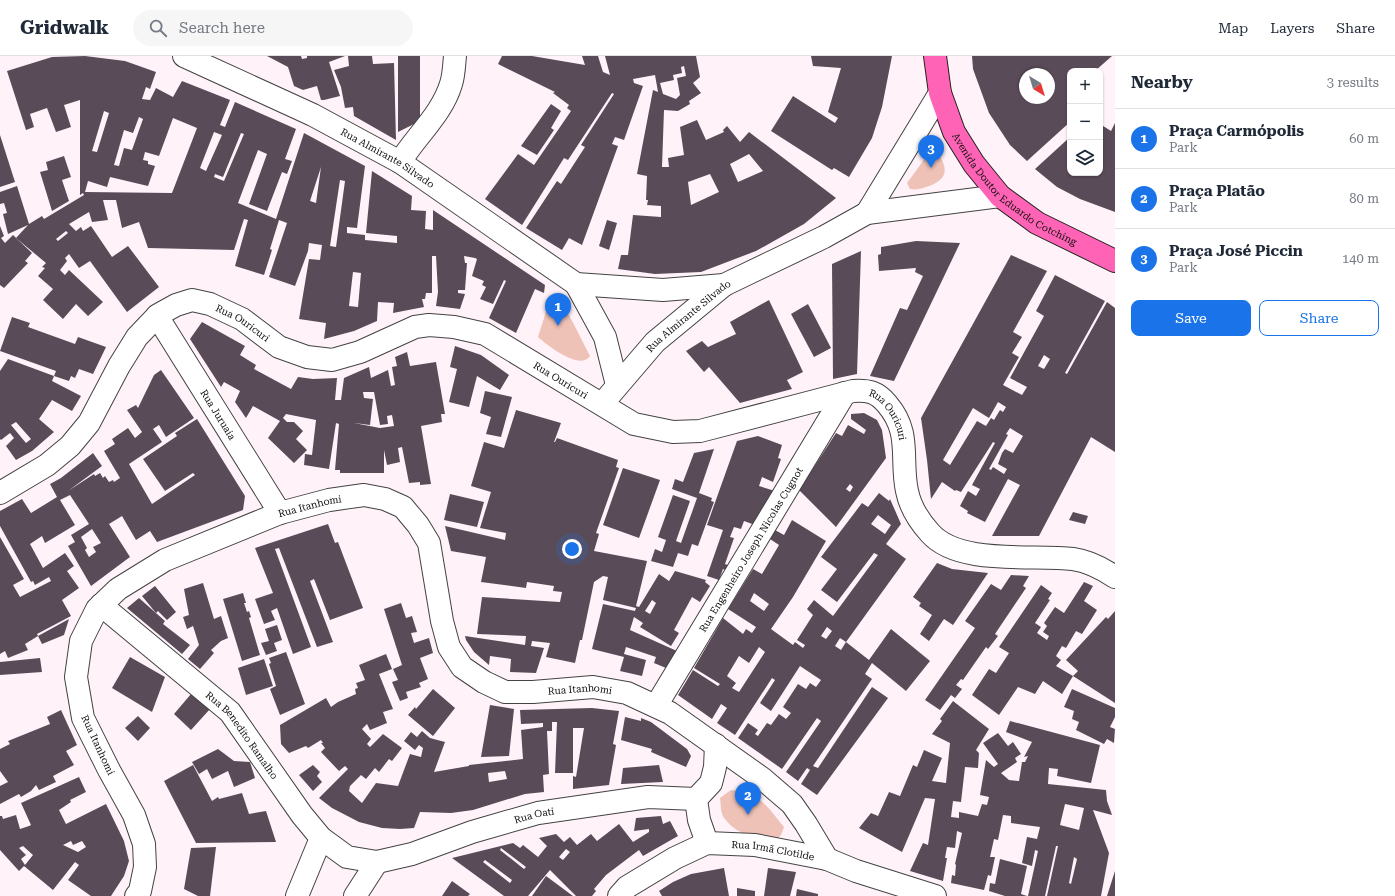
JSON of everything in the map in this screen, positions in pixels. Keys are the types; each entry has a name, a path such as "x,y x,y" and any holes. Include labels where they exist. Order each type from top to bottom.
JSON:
{"main road":[{"name":"Avenida Doutor Eduardo Cotching","path":"935,56 940,93 954,132 974,164 1000,196 1037,223 1089,250 1115,261"},
{"path":"1089,250 1115,274"}],"street":[{"name":"Rua Almirante Silvado","path":"184,56 313,115 400,162 576,284 605,337 617,385"},
{"path":"400,162 411,143 436,113 451,84 455,56"},
{"path":"867,213 940,93"},
{"path":"724,285 824,237 867,213 1000,196"},
{"name":"Rua Almirante Silvado","path":"576,284 663,290 724,285"},
{"name":"Rua Almirante Silvado","path":"602,404 655,342 724,285"},
{"name":"Rua Ouricuri","path":"0,493 47,465 70,446 89,423 119,366 137,337 157,316 176,305 192,300 210,304 242,319 279,348 306,357 332,360 360,352 415,327 429,324 454,327 485,334 634,424 673,432 700,431 846,393 869,390 880,396 892,409 901,427 907,491 917,516 931,535 947,546 970,553 1074,559 1101,568 1115,577"},
{"name":"Rua Juruaia","path":"157,316 280,513"},
{"name":"Rua Engenheiro Joseph Nicolas Cugnot","path":"656,706 846,393"},
{"name":"Rua Itanhomi","path":"136,896 140,891 145,867 144,844 134,815 109,770 84,718 76,677 81,641 97,609 118,589 165,560 280,513 329,500 364,495 385,499 404,507 418,525 429,543 449,647 462,667 484,682 505,692 532,692 594,687 627,693 670,713 763,779 792,804 827,859"},
{"name":"Rua Benedito Ramalho","path":"101,605 230,712 302,815 321,838 347,856 377,862"},
{"path":"707,843 699,820 696,799 711,783 715,767 716,745"},
{"name":"Rua Oati","path":"377,862 412,854 472,832 538,814 648,797 696,799"},
{"path":"297,896 321,838"},
{"name":"Rua Irmã Clotilde","path":"619,896 627,887 675,858 707,843 755,845 827,859 886,881 935,896"},
{"path":"355,896 377,862"}],"shaded area":[{"path":"931,150 936,151 943,163 945,168 943,177 934,184 924,188 910,189 907,183"},
{"path":"550,299 569,315 590,356 585,360 579,361 564,356 538,337"},
{"path":"731,790 748,793 762,801 773,813 784,827 781,835 775,842 761,840 747,835 729,824 723,817 720,798"}],"building":[{"path":"85,56 125,61 156,72 150,89 146,87 142,99 150,100 156,88 173,97 182,81 230,100 220,125 225,127 235,102 296,129 285,159 292,161 287,174 282,172 267,211 249,204 267,154 258,150 238,203 276,219 304,133 365,166 357,228 347,227 347,233 365,235 365,240 397,243 397,236 366,233 372,171 412,196 411,210 426,211 425,229 433,230 433,210 545,285 544,293 535,289 516,333 489,318 506,281 504,280 493,304 480,299 486,287 482,285 484,281 472,276 477,259 475,258 464,256 465,263 467,263 465,290 458,290 458,293 465,294 460,309 436,306 438,292 436,256 432,256 432,293 426,293 425,299 422,299 424,307 393,313 394,303 378,302 377,321 354,331 324,339 326,323 299,319 309,259 320,260 322,245 309,243 308,251 295,286 269,277 287,223 279,220 264,275 235,266 248,220 244,219 234,250 148,248 139,222 122,228 116,200 103,200 108,220 92,222 89,212 69,224 76,231 81,227 83,231 91,226 112,257 128,246 159,287 127,312 90,261 79,268 69,254 65,258 67,261 60,270 65,275 69,270 103,302 88,316 76,304 63,319 43,300 53,289 38,276 45,268 42,267 46,263 16,238 28,225 8,234 3,214 7,213 4,203 0,204 0,192 17,186 29,224 42,216 44,219 84,195 83,193 80,195 80,100 64,105 71,127 56,132 47,108 30,114 34,127 26,130 7,71 52,57","holes":["104,111 109,113 97,152 92,151","139,117 143,119 132,150 124,148 119,166 114,165 124,130 133,133","173,118 197,128 172,193 85,192 88,181 107,187 110,177 148,186 155,166 148,164 148,161 143,160 145,152 159,156","214,132 222,135 206,171 200,168","241,133 244,134 224,181 214,177 215,174 223,177","321,167 316,203 310,201","340,180 345,181 336,247 330,246","66,231 68,233 58,241 56,239","353,272 361,273 358,307 349,306"]},
{"path":"267,56 301,56 302,59 307,58 307,56 345,56 329,62 340,96 321,100 317,86 303,90 294,86 288,67"},
{"path":"348,56 372,56 373,64 394,63 396,140 354,116 353,107 345,108 341,87 334,70 349,66"},
{"path":"398,56 420,56 420,121 398,132"},
{"path":"502,56 532,56 585,65 582,56 598,56 603,72 610,75 605,56 696,56 700,77 693,83 701,93 689,101 690,104 678,111 664,110 662,167 669,167 668,158 684,155 680,127 697,120 706,140 724,132 723,130 727,126 740,142 749,132 836,198 804,224 756,251 701,272 655,274 618,269 621,255 628,255 633,215 661,217 661,206 647,205 647,176 637,174 653,90 658,92 655,75 633,79 634,83 643,86 624,140 615,137 612,144 618,146 582,245 569,238 562,250 526,228 557,181 561,184 585,147 581,145 614,94 612,93 568,160 564,158 522,225 485,199 518,154 534,165 571,111 567,108 569,105 553,93 555,92 498,64","holes":["684,66 686,76 677,78 680,95 676,99 663,94 660,83 674,80 673,75 682,73 681,67","749,154 763,171 738,182 730,164","710,174 719,192 691,205 688,182"]},
{"path":"811,56 892,56 882,107 872,138 849,177 834,168 832,170 771,131 793,96 835,123 838,118 828,112 841,68 813,66"},
{"path":"972,56 1112,56 1098,68 1067,68 1067,125 1027,161 1010,145 989,113 973,69"},
{"path":"551,104 561,111 551,128 554,130 537,155 521,146"},
{"path":"1115,123 1115,212 1080,199 1057,187 1035,169 1067,140 1067,176 1103,176 1103,126 1111,131"},
{"path":"0,135 15,182 0,187"},
{"path":"64,156 71,177 62,180 69,201 52,211 40,172 48,170 46,162"},
{"path":"607,220 617,223 609,250 599,246"},
{"path":"0,226 4,236 1,238 5,243 13,235 32,253 25,261 28,263 4,288 0,285"},
{"path":"916,241 960,243 894,381 870,376 900,308 907,310 923,276 915,272 916,268 879,271 878,255 881,254 881,247"},
{"path":"861,251 857,374 833,379 832,264"},
{"path":"1011,255 1047,271 1013,332 1022,337 1012,353 1019,357 1003,385 1022,395 1027,387 1010,378 1044,316 1036,311 1055,275 1105,301 1065,373 1067,374 1107,302 1115,308 1115,452 1091,437 1039,536 992,536 1020,485 1008,479 985,522 967,513 968,511 960,506 968,491 976,496 980,489 972,485 995,443 993,442 961,492 955,491 942,482 931,499 921,418","holes":["1044,355 1050,359 1044,369 1038,366","998,402 1006,407 1003,412 1000,410 994,420 991,418 986,426 977,421 950,465 943,460 973,408 989,418","1010,428 1023,436 1013,453 1005,449 1002,453 998,464 1007,469 1004,474 993,467 991,470 989,469 1008,435 1006,434"]},
{"path":"769,300 803,372 787,380 792,389 740,403 709,367 704,372 686,351 702,341 708,347 736,334 730,322"},
{"path":"808,304 831,348 814,357 791,314"},
{"path":"12,317 30,323 28,327 75,344 78,337 106,347 93,374 79,369 75,378 71,376 69,381 54,376 56,371 0,351"},
{"path":"202,322 245,346 240,355 256,365 254,369 291,389 298,377 313,379 337,378 335,400 341,400 344,378 369,367 371,378 388,370 391,386 395,385 392,367 397,366 395,357 407,352 410,366 436,362 445,414 441,414 442,422 421,426 431,484 420,485 420,482 409,483 402,447 398,448 400,462 387,465 384,450 384,473 340,473 340,470 335,470 339,424 336,423 329,469 304,465 305,454 312,455 316,420 286,414 283,418 287,422 294,422 303,431 296,439 307,450 294,463 268,438 280,421 253,406 246,418 235,402 240,391 224,382 221,387 190,339","holes":["363,392 374,392 380,425 388,424 387,416 392,415 394,426 380,428 354,423 370,425 373,399 364,398"]},
{"path":"455,346 481,355 509,375 500,390 477,376 469,407 449,402 457,369 450,367"},
{"path":"8,359 54,376 52,381 81,396 72,411 52,400 39,419 54,432 32,451 16,460 6,446 14,438 10,433 1,440 0,439 0,371","holes":["16,422 31,439 26,443 11,425"]},
{"path":"161,370 194,418 166,437 159,425 153,429 162,442 129,464 152,504 195,475 193,473 165,491 143,459 177,436 175,433 197,419 245,496 243,510 157,542 150,531 136,540 122,516 109,524 130,557 91,586 68,546 75,542 71,535 89,524 70,495 60,500 75,525 45,543 42,536 30,544 43,568 65,553 74,566 67,571 79,588 62,600 71,616 37,634 38,636 25,644 28,650 8,658 5,651 0,654 0,537 24,579 13,585 20,597 51,581 49,577 35,585 33,581 31,582 0,526 0,511 22,499 31,513 57,497 50,484 61,478 93,453 102,466 68,491 94,474 95,476 100,473 103,478 105,476 109,482 113,480 114,482 120,478 104,451 115,444 112,439 128,428 135,438 142,432 127,410 136,405 138,408 154,375","holes":["92,529 101,543 93,547 96,552 89,557 85,550 87,548 81,537"]},
{"path":"485,391 512,397 501,437 486,434 491,417 480,413"},
{"path":"516,410 561,423 554,442 557,438 618,460 616,467 619,468 596,533 599,534 594,551 647,561 636,606 639,607 659,574 669,581 675,571 706,580 705,582 710,586 700,602 692,597 674,630 679,633 671,646 640,627 643,623 634,617 630,630 677,651 666,668 654,663 656,657 626,647 624,654 646,660 642,676 620,671 624,657 592,649 603,604 635,611 636,608 603,600 608,577 603,576 594,582 582,640 580,640 575,663 546,657 550,643 532,641 531,646 544,648 536,673 510,672 511,659 490,656 489,665 474,652 465,636 525,645 526,636 477,634 482,597 560,602 562,592 553,591 554,586 527,582 526,588 481,582 486,557 451,551 445,526 505,540 506,533 480,528 491,492 471,486 484,442 504,448","holes":["652,600 656,603 650,614 645,611"]},
{"path":"864,413 877,420 882,430 886,458 836,527 799,490 836,433 842,436 848,425 864,434 866,430 851,419 851,414","holes":["850,484 853,487 850,492 846,489"]},
{"path":"758,436 782,445 778,458 781,459 773,482 762,477 759,486 775,491 755,525 744,521 741,529 734,527 730,537 734,538 725,564 730,566 727,571 723,569 719,580 707,576 723,530 707,525 737,441"},
{"path":"714,449 699,493 712,498 711,501 714,502 698,546 692,544 688,556 678,553 673,567 651,561 655,549 662,552 666,540 658,537 673,495 690,501 676,541 681,543 697,498 672,489 675,479 683,482 694,453"},
{"path":"623,468 660,480 639,538 603,525"},
{"path":"879,493 889,501 890,499 901,524 886,544 906,559 846,642 869,660 891,629 930,661 906,691 872,663 865,674 872,679 813,766 818,768 872,687 888,698 817,795 801,784 810,770 807,768 798,781 786,772 821,721 817,718 782,769 738,738 748,723 758,730 755,734 758,736 767,723 771,725 779,714 786,719 791,713 783,707 798,684 806,689 810,683 816,687 821,680 800,666 771,711 760,703 775,680 772,678 735,735 717,723 727,708 721,704 712,719 678,695 693,670 718,686 720,684 694,668 723,618 743,634 746,629 752,633 756,627 728,609 753,569 762,574 779,545 770,539 775,530 784,535 792,520 826,541 793,597 771,629 793,645 795,642 803,648 805,645 797,640 813,615 807,609 814,600 833,616 878,555 874,553 837,602 821,590 837,569 821,557 862,503 868,507","holes":["878,515 891,525 885,534 871,524","754,593 769,604 764,611 750,601","827,627 832,631 826,639 821,636","840,638 846,642 841,650 835,646","759,647 765,652 739,692 732,688 736,683 727,676 739,656 749,663"]},
{"path":"450,494 484,502 477,527 444,520"},
{"path":"1073,512 1088,516 1085,524 1069,520"},
{"path":"328,524 335,543 338,542 363,608 330,620 314,579 310,581 333,642 317,647 279,548 275,549 311,647 293,654 277,608 271,611 275,620 264,624 255,599 273,593 255,548"},
{"path":"937,563 952,569 988,573 953,625 944,619 929,641 920,634 932,615 919,606 921,603 913,597"},
{"path":"1011,575 1029,576 1023,586 1026,588 995,634 998,636 988,649 986,647 963,680 961,679 956,685 962,689 955,698 951,695 940,710 925,700 975,628 965,621 991,584 1001,590"},
{"path":"1084,582 1093,586 1084,601 1097,610 1082,634 1076,631 1066,648 1062,646 1056,656 1061,660 1056,666 1073,676 1062,694 1043,681 1035,694 1018,687 999,715 972,695 989,669 996,673 1009,653 999,647 1041,585 1052,593 1048,599 1050,600 1035,623 1041,627 1037,633 1047,640 1049,636 1043,632 1047,626 1044,623 1055,607 1064,613"},
{"path":"203,583 214,619 221,616 228,638 221,641 211,650 214,653 200,669 188,659 199,645 193,626 187,629 183,617 189,615 184,589"},
{"path":"155,586 176,612 167,620 158,611 156,613 142,596"},
{"path":"243,593 246,603 244,603 247,612 249,611 251,617 249,618 260,655 242,661 223,599"},
{"path":"139,598 165,621 163,624 190,645 182,654 127,608"},
{"path":"401,603 406,618 412,616 417,632 411,633 414,643 429,638 433,653 420,658 428,679 419,683 421,687 406,692 408,698 400,701 392,682 398,680 393,669 402,665 384,609"},
{"path":"1115,611 1115,703 1073,676 1078,671 1066,660 1106,617 1108,619"},
{"path":"69,619 64,635 42,644 38,636"},
{"path":"277,625 282,640 274,643 277,651 266,655 261,643 269,641 265,629"},
{"path":"286,652 305,704 280,715 270,689 276,686 269,664 271,663 269,658"},
{"path":"386,654 392,669 379,674 393,709 383,712 387,723 370,730 367,724 362,729 371,739 367,744 370,747 383,734 402,748 392,761 389,759 379,772 375,768 366,779 361,775 350,786 349,791 362,803 376,783 398,786 410,754 421,757 423,748 419,745 415,750 404,741 411,732 417,737 422,731 430,738 445,742 434,772 469,765 523,759 521,730 543,727 543,723 521,724 520,710 592,708 619,711 613,744 616,745 609,785 573,789 573,776 576,777 584,728 573,728 573,773 555,773 557,722 552,722 552,731 547,731 549,774 543,775 544,792 525,794 473,810 451,813 420,812 414,828 382,828 359,822 332,808 319,798 348,769 345,766 339,771 321,752 325,748 321,743 323,743 321,740 308,748 306,746 289,753 281,744 280,725 326,698 331,707 338,702 356,694 355,689 358,688 356,683 365,680 359,665","holes":["505,771 507,779 489,782 488,773"]},
{"path":"130,657 165,677 152,712 112,688"},
{"path":"40,658 42,672 0,675 0,662"},
{"path":"264,659 273,686 246,695 238,668"},
{"path":"433,689 455,708 433,736 408,715 415,707 416,709"},
{"path":"1072,689 1115,708 1115,717 1110,727 1115,729 1114,743 1107,739 1104,744 1076,730 1079,722 1072,719 1074,711 1064,707"},
{"path":"191,694 210,709 191,730 174,714"},
{"path":"953,701 989,729 976,750 979,753 978,768 965,767 961,802 953,801 951,817 959,818 959,812 978,816 982,804 987,805 989,797 980,795 986,760 994,767 998,764 983,743 998,733 1008,746 1013,742 1021,754 1015,758 1017,762 1001,773 1009,780 1019,781 1022,762 1025,762 1028,756 1024,757 1032,742 1006,732 1010,721 1100,745 1091,783 1057,776 1058,769 1049,768 1048,784 1106,790 1107,801 1112,815 1093,810 1109,853 1101,896 1047,896 1058,846 1056,846 1045,896 1028,896 1038,851 1035,850 1032,866 1022,863 1027,837 1037,839 1040,827 1011,823 1011,816 1003,815 998,840 994,839 990,857 995,857 991,876 988,875 984,890 951,883 952,875 955,876 955,864 962,833 957,831 955,848 947,847 945,858 947,858 943,881 910,871 923,843 928,845 935,799 925,798 902,852 859,828 871,813 878,816 889,792 900,796 913,765 917,767 924,750 942,758 932,781 946,783 950,743 932,734 942,721 940,719","holes":["1065,804 1084,808 1079,830 1060,825","1074,857 1077,859 1071,884 1069,883"]},
{"path":"490,705 514,709 509,756 481,757"},
{"path":"61,710 77,745 66,751 74,765 53,776 56,782 39,790 36,785 31,791 21,797 19,794 0,804 0,786 8,782 0,771 0,749 10,744 8,741 50,724 47,717"},
{"path":"138,716 150,728 138,741 125,728"},
{"path":"625,717 641,721 641,718 651,722 687,749 691,756 686,767 651,752 652,749 621,740"},
{"path":"218,749 234,761 250,762 255,778 234,787 228,771 212,779 207,769 199,774 192,762"},
{"path":"193,765 212,801 218,797 219,799 242,793 249,814 266,811 276,842 196,843 164,781"},
{"path":"313,765 320,772 317,776 322,782 313,791 299,775"},
{"path":"659,765 663,782 621,784 623,768"},
{"path":"79,777 86,792 70,800 71,802 59,810 66,824 106,804 124,841 129,861 124,876 111,896 91,896 68,880 79,865 75,862 53,890 24,866 19,871 0,850 0,816 2,816 3,819 16,815 20,829 31,825 21,803","holes":["71,841 73,845 82,841 86,847 78,852 63,845","23,846 33,855 25,865 21,859 26,855 19,848"]},
{"path":"661,816 663,824 670,821 678,836 643,856 639,850 606,875 594,889 596,891 592,896 576,896 550,870 528,896 504,896 452,858 513,843 520,848 523,845 538,857 547,846 539,838 556,834 564,842 570,837 577,845 591,834 597,841 619,824 633,842 649,832 649,829 634,831 636,818","holes":["501,848 526,867 524,869 500,850","566,849 570,852 563,860 559,857","485,860 512,880 510,883 483,862"]},
{"path":"216,847 210,896 198,896 184,889 191,848"},
{"path":"1000,859 1027,866 1021,894 1027,896 1005,896 989,891 990,883 995,884"},
{"path":"724,868 729,896 662,896 659,891 673,882 691,874"},
{"path":"768,868 796,872 790,896 764,896"},
{"path":"1115,871 1115,896 1107,896"},
{"path":"546,876 573,896 532,896"},
{"path":"452,881 470,894 468,896 442,896"},
{"path":"737,888 755,891 755,896 737,896"},
{"path":"797,889 818,894 818,896 796,896"}],"place":[{"name":"Praça José Piccin","path":"931,168"},
{"name":"Praça Carmópolis","path":"558,326"},
{"name":"Praça Platão","path":"748,815"}]}
